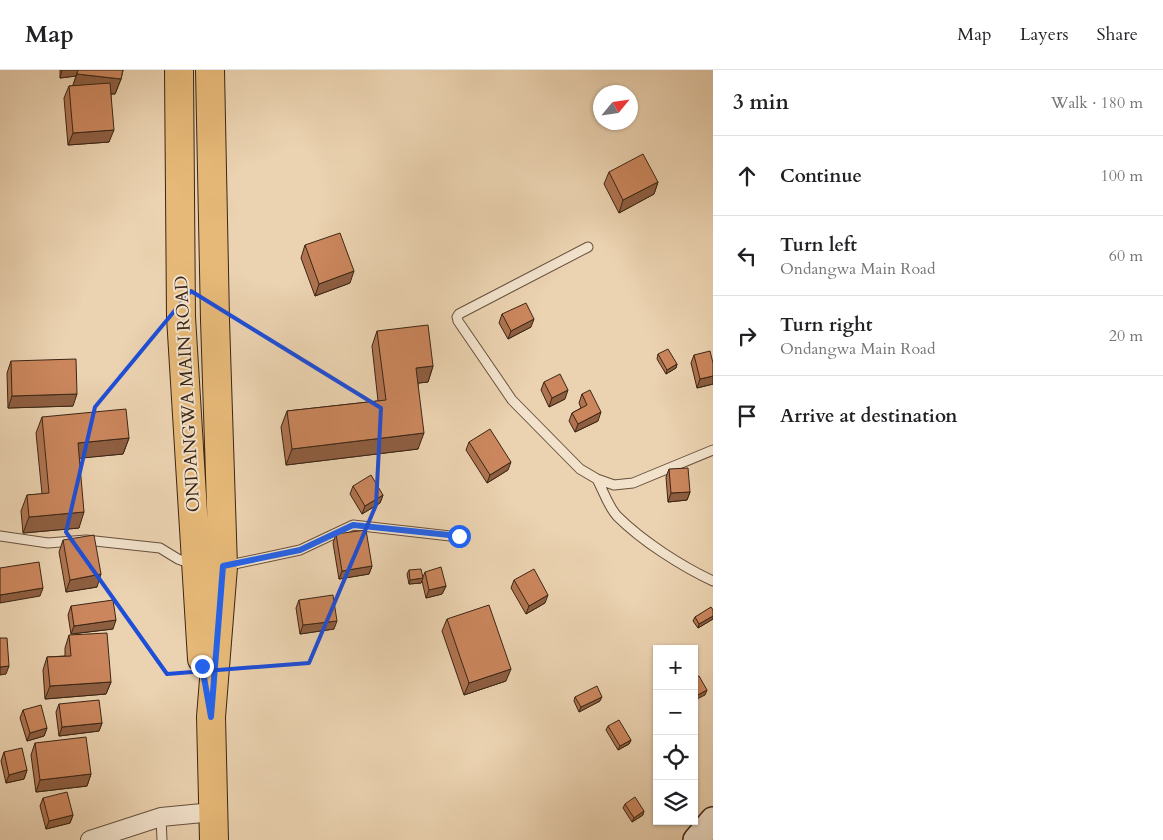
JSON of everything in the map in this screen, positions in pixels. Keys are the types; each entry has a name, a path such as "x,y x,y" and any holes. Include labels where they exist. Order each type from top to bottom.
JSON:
{"main road":[{"name":"ONDANGWA MAIN ROAD","path":"179,70 181,316 202,666 211,717"},
{"name":"ONDANGWA MAIN ROAD","path":"210,70 223,566 211,717 214,840"}],"street":[{"path":"90,840 161,817 213,812"},
{"path":"696,840 713,820"}],"lane":[{"path":"588,247 459,314 457,317 458,321 512,400 580,468 596,479 614,485 633,483 713,450"},
{"path":"596,479 616,515 655,547 713,582"},
{"path":"223,566 300,550 353,525 459,536"},
{"path":"0,536 48,543 86,540 160,548 178,559 196,565"},
{"path":"161,817 162,840"}],"highlighted area":[{"path":"191,291 381,408 376,505 309,663 167,674 66,532 95,407"}],"building":[{"path":"78,70 123,70 121,79 77,74"},
{"path":"110,83 114,130 73,133 69,86"},
{"path":"643,154 658,182 623,200 609,172"},
{"path":"340,233 354,271 319,284 305,245"},
{"path":"526,303 534,319 511,331 502,314"},
{"path":"428,325 433,366 416,368 424,433 292,449 287,411 386,400 377,331"},
{"path":"668,349 677,364 667,370 658,354"},
{"path":"710,351 713,363 713,376 700,379 694,355"},
{"path":"76,359 77,394 12,396 11,361"},
{"path":"560,374 568,390 552,398 544,382"},
{"path":"590,390 601,412 578,424 572,413 587,405 582,394"},
{"path":"126,409 129,438 78,443 84,512 29,517 27,495 49,493 42,417"},
{"path":"490,429 511,462 490,475 469,442"},
{"path":"688,468 690,492 671,493 669,469"},
{"path":"371,475 383,495 365,506 353,486"},
{"path":"366,530 372,566 342,571 336,534"},
{"path":"94,535 101,574 70,580 63,540"},
{"path":"39,562 43,588 0,595 0,568"},
{"path":"441,567 446,586 429,590 425,572"},
{"path":"421,569 423,578 410,580 409,570"},
{"path":"534,569 548,595 529,606 514,580"},
{"path":"333,595 337,621 303,625 299,600"},
{"path":"113,600 116,620 74,626 71,606"},
{"path":"489,605 511,669 469,683 447,619"},
{"path":"711,607 713,616 699,624 695,617"},
{"path":"107,633 111,682 50,686 47,657 71,656 69,635"},
{"path":"0,638 7,638 9,666 0,667"},
{"path":"698,676 707,690 698,695 698,690"},
{"path":"597,686 602,697 581,707 575,697"},
{"path":"99,700 102,723 62,727 59,704"},
{"path":"41,705 47,728 30,733 23,710"},
{"path":"619,720 631,740 620,746 608,726"},
{"path":"86,737 91,774 40,780 35,743"},
{"path":"22,748 27,770 9,775 4,752"},
{"path":"67,792 73,815 49,821 43,798"},
{"path":"635,797 644,811 634,818 625,804"}],"route":[{"path":"202,666 211,717 223,566 300,550 353,525 459,536"}]}
